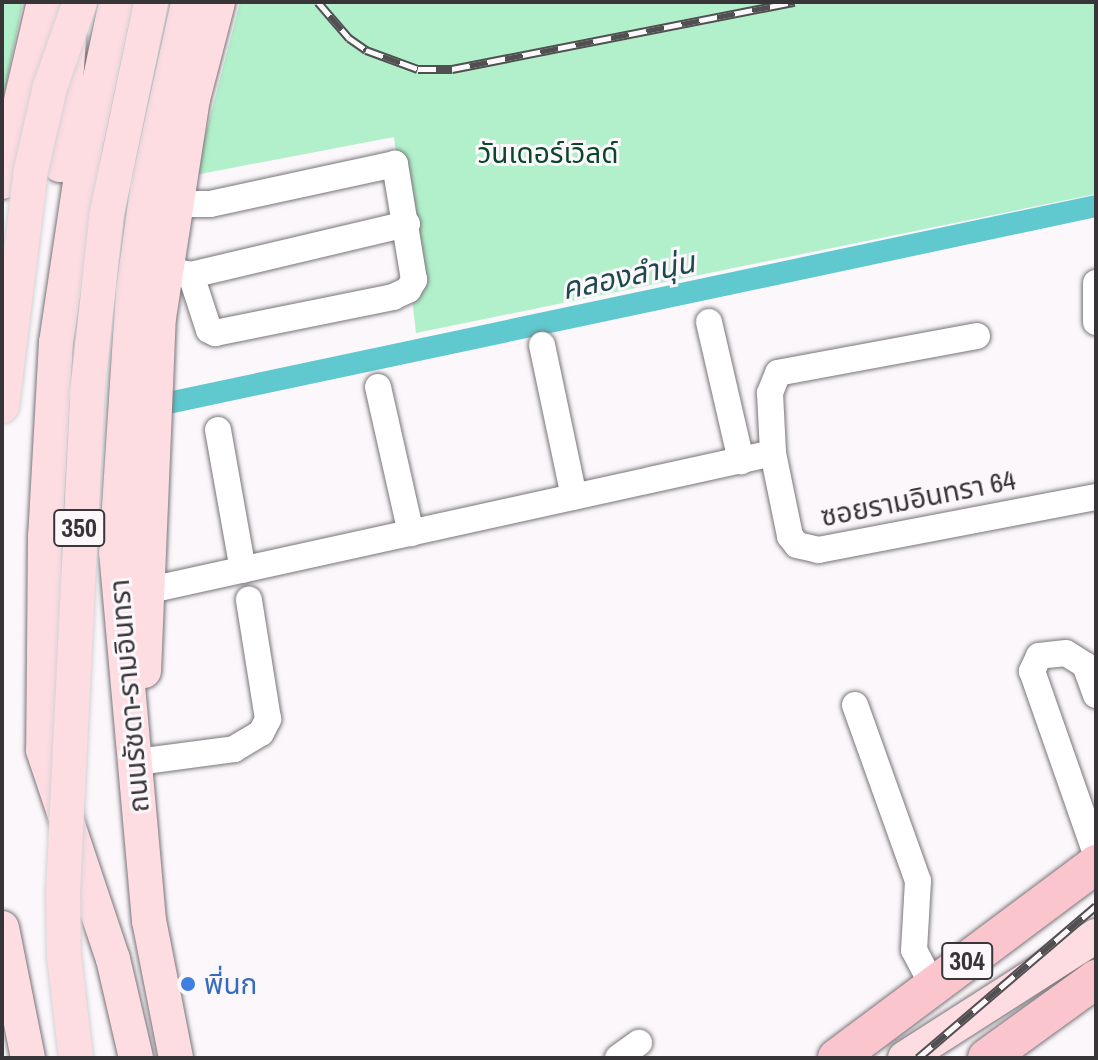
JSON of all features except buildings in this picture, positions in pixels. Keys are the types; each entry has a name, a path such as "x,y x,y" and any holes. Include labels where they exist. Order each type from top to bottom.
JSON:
{"highway":[{"name":"304","path":"837,1058 1096,864"},
{"path":"987,1058 1096,979"}],"main road":[{"path":"2,182 44,2"},
{"path":"43,750 29,647 26,481 37,329 67,109 68,2"},
{"path":"2,406 31,170 50,87 80,2"},
{"name":"350","path":"116,2 65,271 48,457 43,750 113,959 136,1058"},
{"name":"ถนนรัชดา-รามอินทรา","path":"76,1058 64,956 63,848 87,393 107,213 151,2"},
{"name":"ถนนรัชดา-รามอินทรา","path":"176,1058 149,921 134,725 116,553 133,290 147,189 188,2"},
{"path":"134,725 150,590 151,438 178,273 175,204 193,99 218,2"},
{"path":"2,928 9,999 28,1058"},
{"path":"905,1058 1096,936"}],"street":[{"path":"175,204 210,204 391,163 397,167 407,224 414,280 408,290 393,297 215,333 209,330 178,273 407,224"},
{"path":"1096,283 1096,322"},
{"path":"709,322 741,461"},
{"name":"ซอยรามอินทรา 64","path":"977,336 778,373 770,393 773,453 790,536 808,550 1096,497"},
{"path":"542,345 574,497"},
{"path":"378,387 411,533"},
{"path":"218,430 243,570"},
{"name":"ถนนรัชดา-รามอินทรา","path":"150,590 773,453"},
{"path":"137,762 234,749 261,733 268,719 249,600"},
{"path":"1096,695 1085,665 1066,653 1039,656 1032,671 1096,854"},
{"path":"855,705 918,881 914,950 933,986"}],"green space":[{"path":"2,2 23,2 2,104"},
{"name":"วันเดอร์เวิลด์","path":"240,2 1096,2 1096,194 416,333 394,137 195,175"}],"waterway":[{"name":"คลองลำนุ่น","path":"173,402 1096,206"}],"railway":[{"path":"318,2 349,38 366,50 418,69 452,69 795,2"},
{"path":"918,1058 1096,906"}],"place":[{"name":"พี่นก","path":"188,984"}]}
